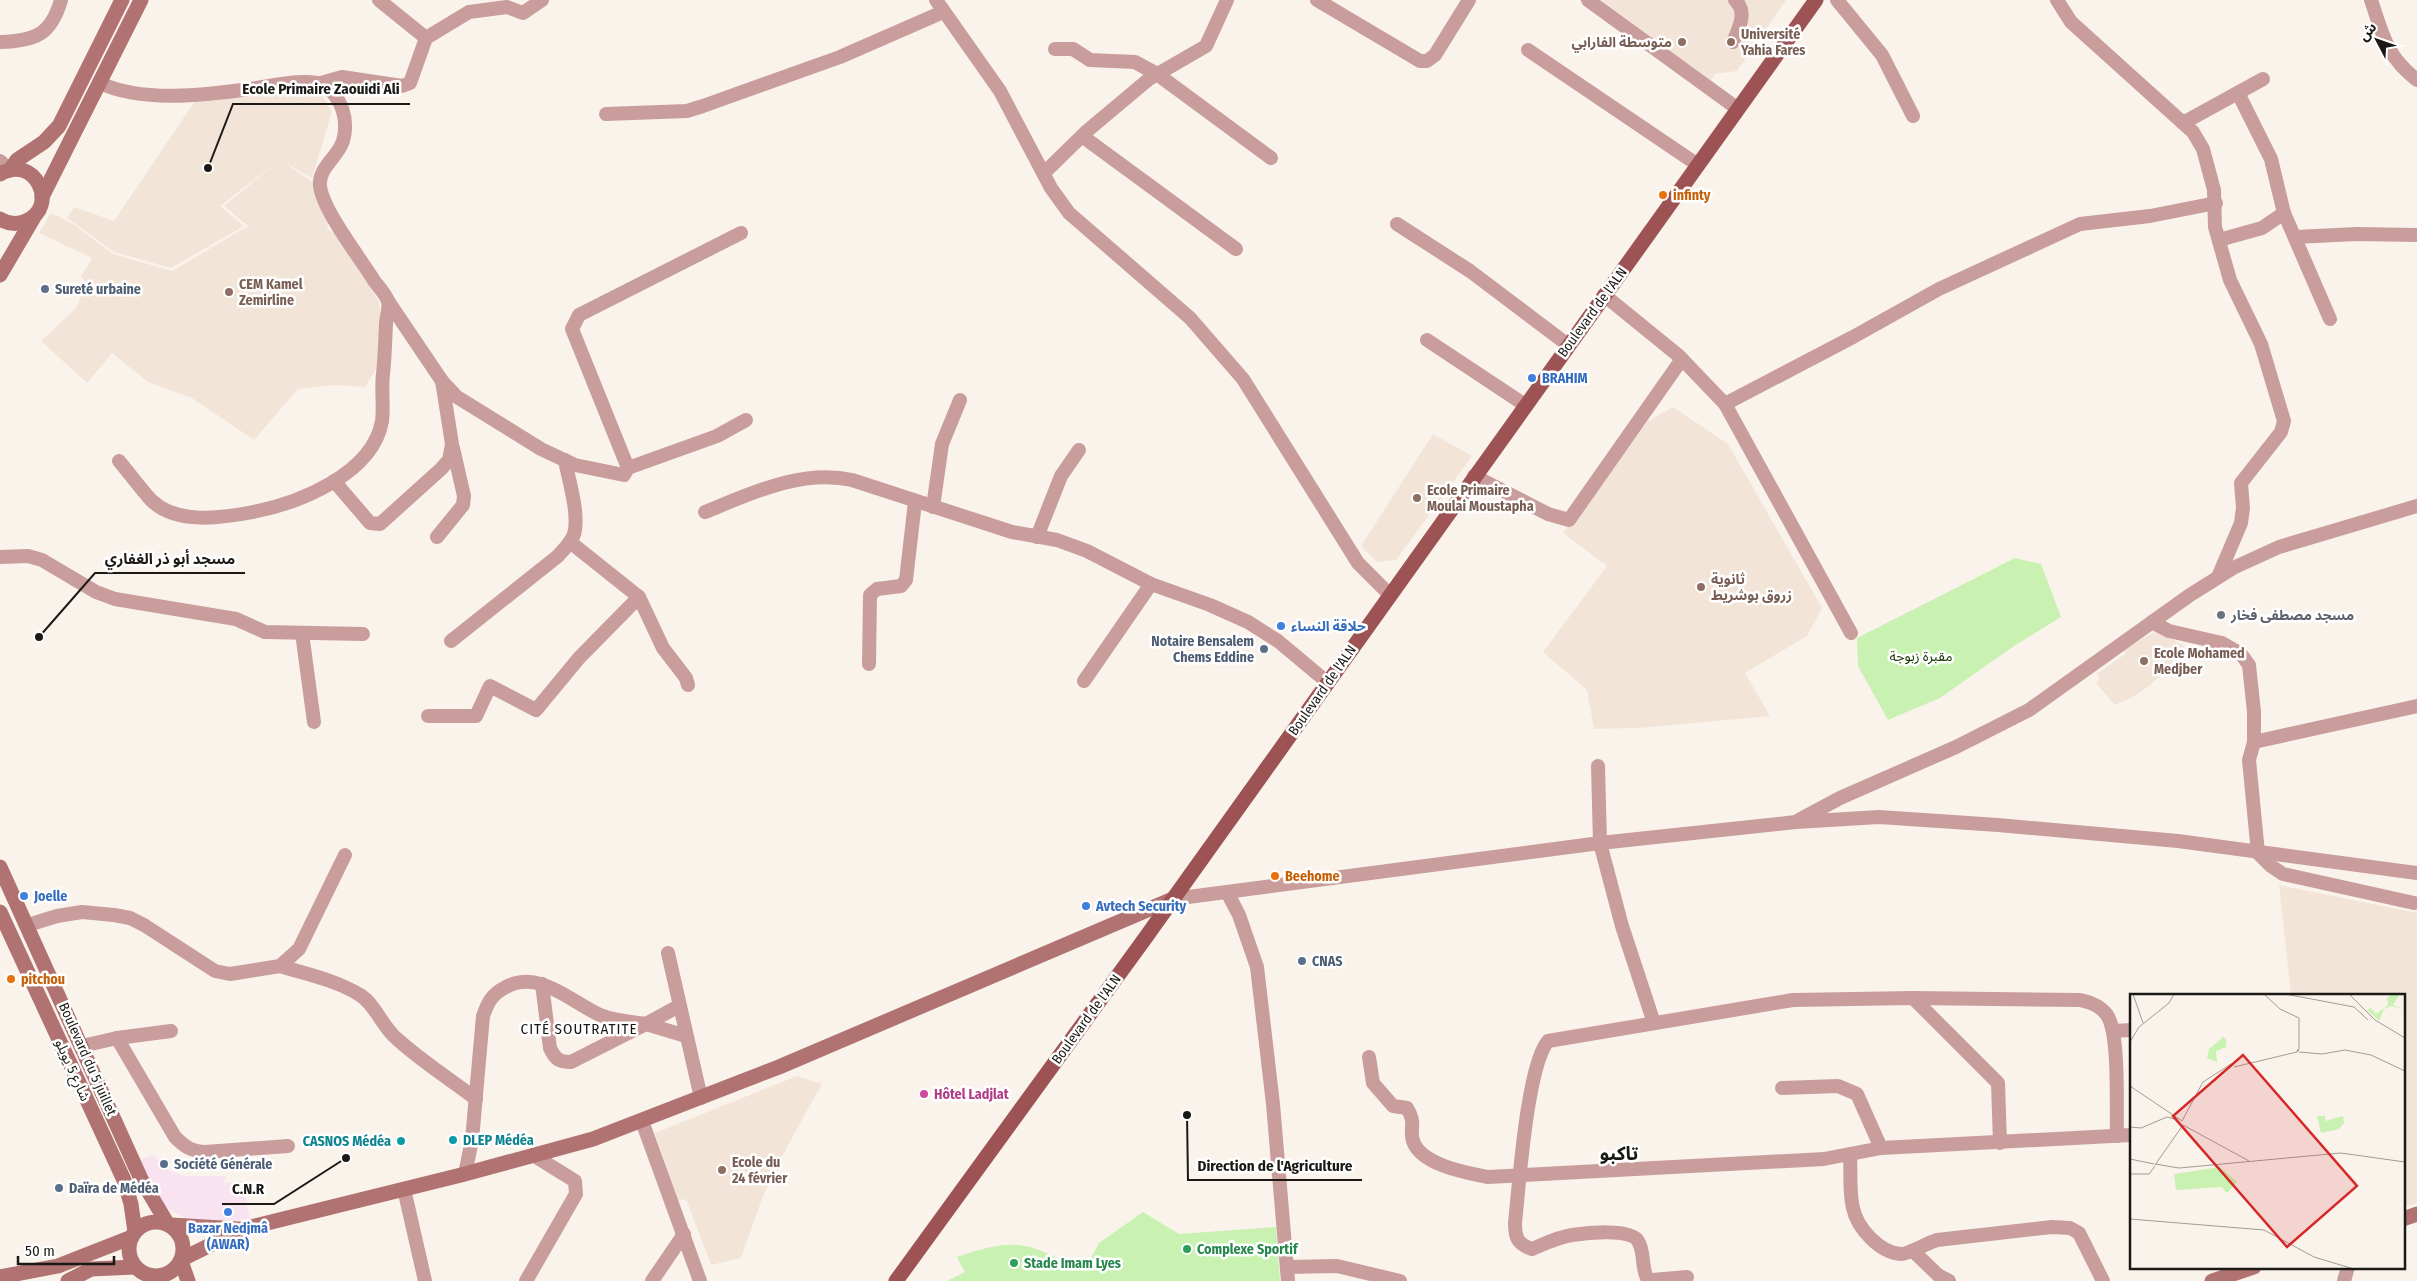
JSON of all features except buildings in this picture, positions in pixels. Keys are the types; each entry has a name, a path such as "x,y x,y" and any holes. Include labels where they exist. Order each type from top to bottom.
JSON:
{"main road":[{"path":"5,169 44,142 59,126 122,0"},
{"path":"0,275 35,215 42,197 141,0"},
{"name":"Boulevard de l'ALN","path":"896,1281 1173,898 1524,405 1816,0"},
{"path":"5,169 24,171 30,174 39,184 42,197"},
{"path":"0,219 17,224 35,215"},
{"name":"Boulevard du 5 juillet","path":"0,867 28,925 141,1179 169,1224"},
{"path":"133,1234 129,1252 135,1267 156,1279 170,1273 182,1260 243,1229 465,1174 593,1139 779,1067 1173,898"},
{"name":"شارع 5 يويلو","path":"0,912 124,1180 131,1204 133,1234"},
{"path":"2404,1219 2417,1214"},
{"path":"0,1277 65,1264 133,1234 149,1222 243,1229"},
{"path":"169,1224 181,1237 184,1244 182,1260 188,1281"},
{"path":"65,1264 70,1280 91,1269 135,1267"},
{"path":"2212,1281 2251,1273"}],"street":[{"path":"0,42 20,42 38,36 48,29 61,0"},
{"path":"380,0 426,38"},
{"path":"100,83 115,90 131,94 173,95 248,90 296,83 321,83 342,77 402,86 410,83 426,38 469,12 507,7 523,13 542,0"},
{"path":"1044,173 1082,136 1158,74 1206,46 1227,0"},
{"path":"1317,0 1420,61 1427,61 1434,55 1469,0"},
{"path":"1588,0 1738,109"},
{"path":"1733,42 1742,19 1738,3 1735,0"},
{"path":"1837,0 1882,55 1913,116"},
{"path":"2057,0 2070,22 2193,132 2203,149 2216,203 2215,227 2230,280 2261,344 2284,421 2281,432 2241,483 2243,508 2240,523 2218,577"},
{"path":"2371,0 2381,34 2405,70 2417,80"},
{"path":"606,114 688,111 840,57 940,6 1000,91 1051,188 1069,213 1190,318 1225,357 1242,379 1358,563 1390,595"},
{"path":"1055,49 1073,50 1090,60 1135,62 1158,74 1271,158"},
{"path":"1528,50 1698,165"},
{"path":"2183,123 2263,79"},
{"path":"321,83 331,91 344,107 344,124 343,142 322,174 320,186 335,219 388,301 442,381 457,397 540,449 575,466 624,475 628,468 717,436 746,420"},
{"path":"2238,93 2271,159 2284,213 2330,319"},
{"path":"1082,136 1236,249"},
{"path":"1725,404 1940,289 2080,224 2150,216 2216,203"},
{"path":"2219,240 2262,228 2284,213"},
{"path":"1397,224 1470,271 1568,345"},
{"path":"628,468 572,329 575,321 579,315 741,233"},
{"path":"2295,237 2357,234 2417,235"},
{"path":"1604,295 1682,359 1725,404 1851,633"},
{"path":"119,461 153,502 178,515 206,517 260,510 319,491 359,462 375,440 382,421 381,387 387,349 388,301"},
{"path":"1427,340 1524,405"},
{"path":"1474,476 1548,514 1569,520 1682,359"},
{"path":"438,537 463,505 464,496 452,444 442,381"},
{"path":"933,507 942,444 960,400"},
{"path":"334,481 370,523 380,524 449,460 452,444"},
{"path":"1037,537 1061,476 1078,450"},
{"path":"451,641 558,556 570,542 575,532 574,515 565,460"},
{"path":"705,512 769,486 813,477 833,476 1012,532 1057,540 1087,551 1151,584 1210,605 1248,622 1278,641 1327,682"},
{"path":"869,664 870,595 877,589 901,586 906,580 915,502"},
{"path":"1796,822 1840,798 1956,747 2029,710 2218,577 2279,547 2417,506"},
{"path":"570,542 639,597 663,648 686,678 688,685"},
{"path":"0,557 28,556 42,560 96,592 115,599 236,618 265,632 364,634"},
{"path":"1084,681 1151,584"},
{"path":"428,716 476,716 490,686 536,710 579,658 639,597"},
{"path":"2152,622 2169,631 2222,643 2241,654 2249,665 2254,712 2254,742 2249,760 2258,853 2282,874 2414,903"},
{"path":"302,633 314,722"},
{"path":"2254,742 2417,706"},
{"path":"1598,766 1600,843 1622,926 1654,1023"},
{"path":"1173,898 1600,843 1796,822 1879,817 1998,824 2178,841 2417,873"},
{"path":"280,966 299,949 345,855"},
{"path":"1227,892 1239,915 1257,967 1273,1104 1288,1281"},
{"path":"28,925 57,916 82,912 114,915 130,918 144,925 215,971 230,974 280,966 333,982 359,994 368,1001 384,1026 397,1039 476,1099"},
{"path":"668,953 701,1098"},
{"path":"465,1174 470,1160 483,1016 488,1001 497,991 510,984 531,980 602,1016 646,1024 686,1036"},
{"path":"542,984 550,1048 554,1057 562,1062 571,1062 679,1006"},
{"path":"1913,998 1998,1083 2000,1142"},
{"path":"1369,1057 1372,1084 1392,1106 1407,1108 1414,1123 1413,1141 1421,1152 1439,1164 1458,1171 1488,1177 1521,1176 1824,1159 1881,1148 2124,1136 2114,1031 2107,1014 2100,1008 2080,1000 1913,998 1793,1000 1548,1042 1539,1057 1528,1111 1521,1176 1515,1223 1515,1236 1520,1244 1532,1248 1570,1235 1609,1232 1632,1235 1638,1239 1647,1278 1652,1280 1687,1277"},
{"path":"2114,1031 2130,1030"},
{"path":"82,1046 117,1038 171,1031"},
{"path":"117,1038 175,1138 192,1151 205,1152 288,1146"},
{"path":"1782,1088 1838,1086 1857,1094 1881,1148"},
{"path":"642,1121 700,1281"},
{"path":"1850,1154 1853,1209 1859,1222 1873,1240 1884,1248 1901,1254 1913,1251 1922,1244 1937,1240 2052,1227 2070,1228 2079,1233 2103,1281"},
{"path":"526,1281 576,1194 575,1181 533,1155"},
{"path":"404,1189 425,1281"},
{"path":"652,1281 658,1276 684,1234"},
{"path":"1913,1251 1938,1275 1949,1281"},
{"path":"1287,1266 1337,1266 1400,1281"},
{"path":"2344,1281 2348,1268"}],"shaded area":[{"path":"1601,0 1786,0 1737,71 1715,74 1711,81"},
{"name":"CEM Kamel Zemirline","path":"296,88 320,91 332,112 312,178 282,161 314,183 329,216 327,229 344,239 379,302 386,353 365,387 334,385 298,389 254,440 192,398 148,382 112,353 87,383 41,341 75,309 88,283 81,277 92,258 39,233 51,213 73,224 113,254 172,271 248,226 224,206 281,159 220,206 244,226 171,268 114,252 67,218 74,207 114,221 195,101"},
{"name":"ثانوية زروق بوشريط","path":"1673,407 1728,444 1822,608 1807,636 1745,673 1770,716 1638,728 1594,729 1587,690 1543,652 1607,566 1563,533 1648,421"},
{"name":"Ecole Primaire Moulai Moustapha","path":"1433,434 1472,456 1396,560 1377,562 1361,546"},
{"name":"Ecole Mohamed Medjber","path":"2156,631 2183,645 2185,650 2177,652 2169,668 2149,686 2133,697 2115,705 2096,683 2100,679 2097,674 2125,654 2125,649"},
{"path":"2279,885 2417,913 2417,1202 2414,1204 2404,1207 2404,994 2291,994"},
{"name":"Ecole du 24 février","path":"797,1076 822,1084 789,1143 763,1196 741,1258 711,1265 686,1199 678,1201 655,1133"},
{"path":"152,1155 169,1170 183,1176 226,1176 224,1183 243,1181 250,1219 216,1225 187,1219 167,1208 149,1188 140,1160"}],"green space":[{"name":"مقبرة زبوجة","path":"2015,558 2041,564 2061,617 2014,646 1940,698 1888,720 1858,666 1857,638"},
{"name":"Complexe Sportif","path":"1143,1212 1179,1234 1276,1227 1280,1281 947,1281 965,1272 957,1257 995,1246 1010,1245 1036,1249 1084,1271 1099,1243"}],"place":[{"name":"متوسطة الفارابي","path":"1682,42"},
{"name":"Université Yahia Fares","path":"1731,42"},
{"name":"Ecole Primaire Zaouidi Ali","path":"208,168"},
{"name":"infinty","path":"1663,195"},
{"name":"Sureté urbaine","path":"45,289"},
{"name":"CEM Kamel Zemirline","path":"229,292"},
{"name":"BRAHIM","path":"1532,378"},
{"name":"Ecole Primaire Moulai Moustapha","path":"1417,498"},
{"name":"ثانوية زروق بوشريط","path":"1701,587"},
{"name":"مسجد مصطفى فخار","path":"2221,615"},
{"name":"حلاقة النساء","path":"1281,626"},
{"name":"مسجد أبو ذر الغفاري","path":"39,637"},
{"name":"Notaire Bensalem Chems Eddine","path":"1264,649"},
{"name":"Ecole Mohamed Medjber","path":"2144,661"},
{"name":"Beehome","path":"1275,876"},
{"name":"Joelle","path":"24,896"},
{"name":"Avtech Security","path":"1086,906"},
{"name":"CNAS","path":"1302,961"},
{"name":"pitchou","path":"11,979"},
{"name":"Hôtel Ladjlat","path":"924,1094"},
{"name":"Direction de l'Agriculture","path":"1187,1115"},
{"name":"DLEP Médéa","path":"453,1140"},
{"name":"CASNOS Médéa","path":"401,1141"},
{"name":"C.N.R","path":"346,1158"},
{"name":"Société Générale","path":"164,1164"},
{"name":"Ecole du 24 février","path":"722,1170"},
{"name":"Daïra de Médéa","path":"59,1188"},
{"name":"Bazar Nedjmâ (AWAR)","path":"228,1212"},
{"name":"Complexe Sportif","path":"1187,1249"},
{"name":"Stade Imam Lyes","path":"1014,1263"}],"district":[{"name":"CITÉ SOUTRATITE","path":"579,1029"},
{"name":"تاكبو","path":"1619,1153"}]}
